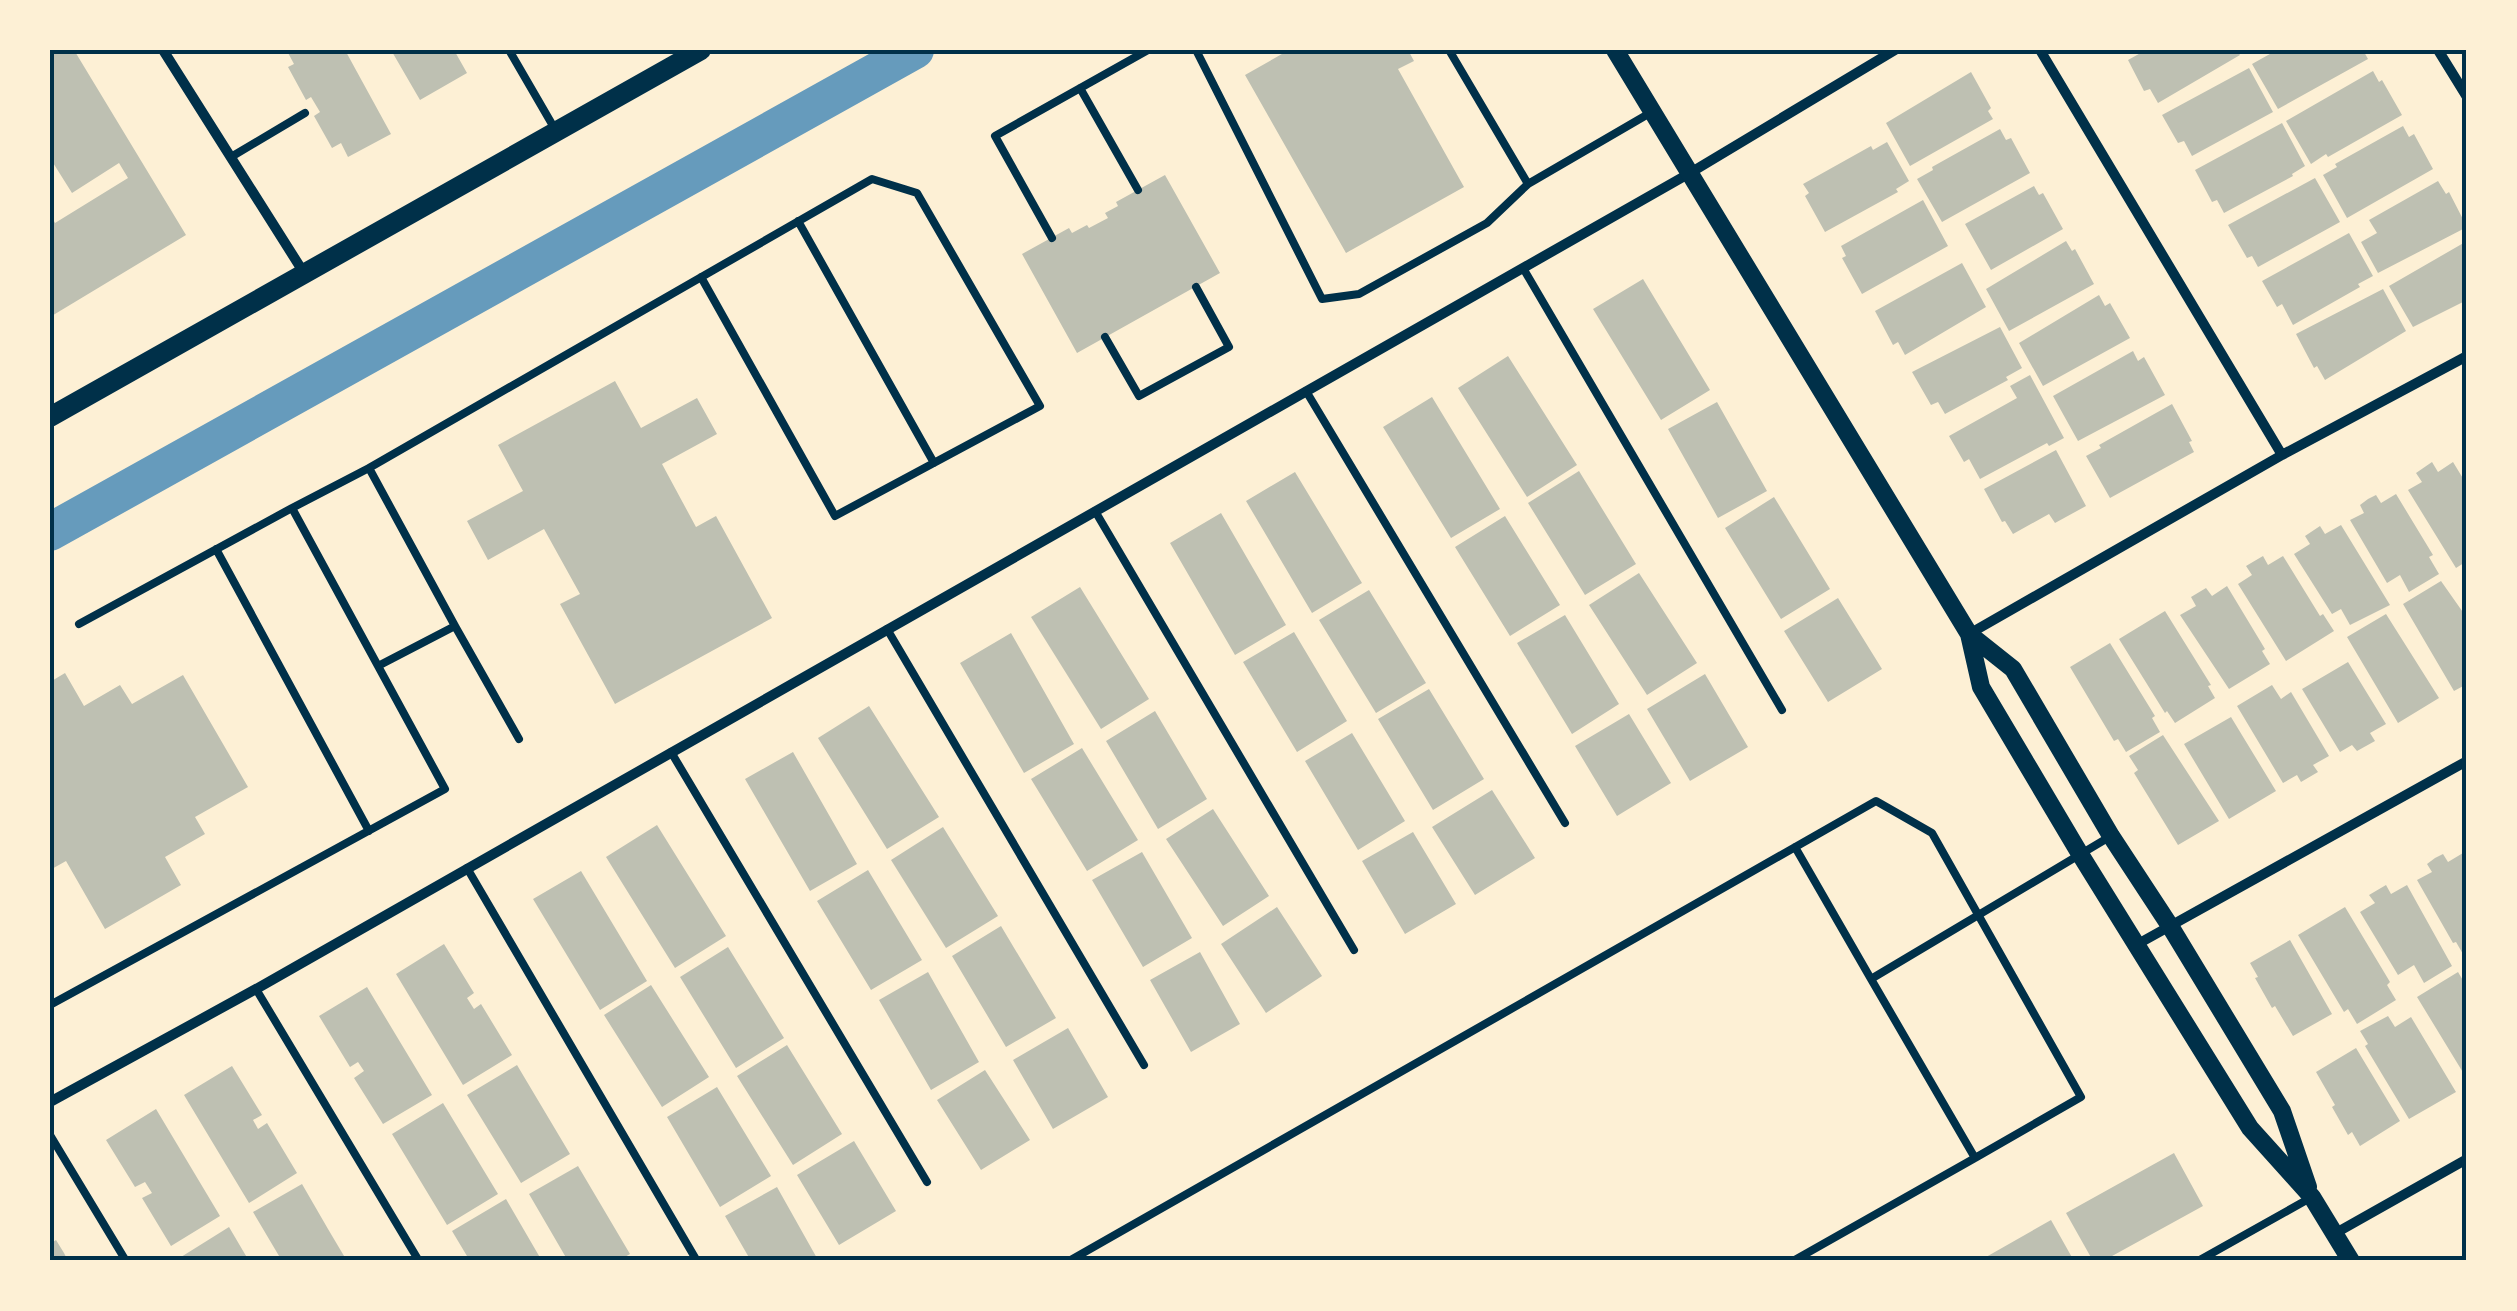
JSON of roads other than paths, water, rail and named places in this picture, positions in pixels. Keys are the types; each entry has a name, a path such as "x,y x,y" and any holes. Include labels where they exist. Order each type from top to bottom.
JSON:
{"main road":[{"path":"50,417 701,50"}],"street":[{"path":"163,50 305,275"},
{"path":"1615,50 1969,634 1982,687 2080,854 2250,1128 2312,1198 2350,1261"},
{"path":"50,1102 256,989 1690,173 1895,50"},
{"path":"2040,50 2282,455"},
{"path":"2438,50 2467,97"},
{"path":"1969,634 2282,455 2467,356"},
{"path":"1969,634 2013,670 2282,1110 2312,1198"},
{"path":"2136,945 2467,760"},
{"path":"2334,1234 2467,1159"}],"lane":[{"path":"509,50 556,131"},
{"path":"1052,238 995,136 1148,50"},
{"path":"1196,50 1322,299 1359,294 1487,223 1528,184 1652,112"},
{"path":"1449,50 1528,184"},
{"path":"1080,88 1138,190"},
{"path":"231,157 305,113"},
{"path":"79,624 369,468 798,221 872,179 917,192 1040,406 835,516 701,277"},
{"path":"798,221 934,463"},
{"path":"1523,268 1782,710"},
{"path":"1105,337 1140,396 1229,347 1196,286"},
{"path":"1306,391 1565,823"},
{"path":"369,468 519,738"},
{"path":"50,1005 446,789 292,508"},
{"path":"1095,511 1354,950"},
{"path":"216,550 369,831"},
{"path":"378,666 454,626"},
{"path":"887,630 1144,1065"},
{"path":"672,752 928,1182"},
{"path":"1069,1261 1876,800 1932,833 2081,1097 1793,1261"},
{"path":"1871,979 2111,836"},
{"path":"1795,847 1975,1158"},
{"path":"467,868 697,1261"},
{"path":"256,989 419,1261"},
{"path":"50,1135 126,1261"},
{"path":"2198,1261 2312,1198"}],"waterway":[{"path":"50,532 915,50"}]}
